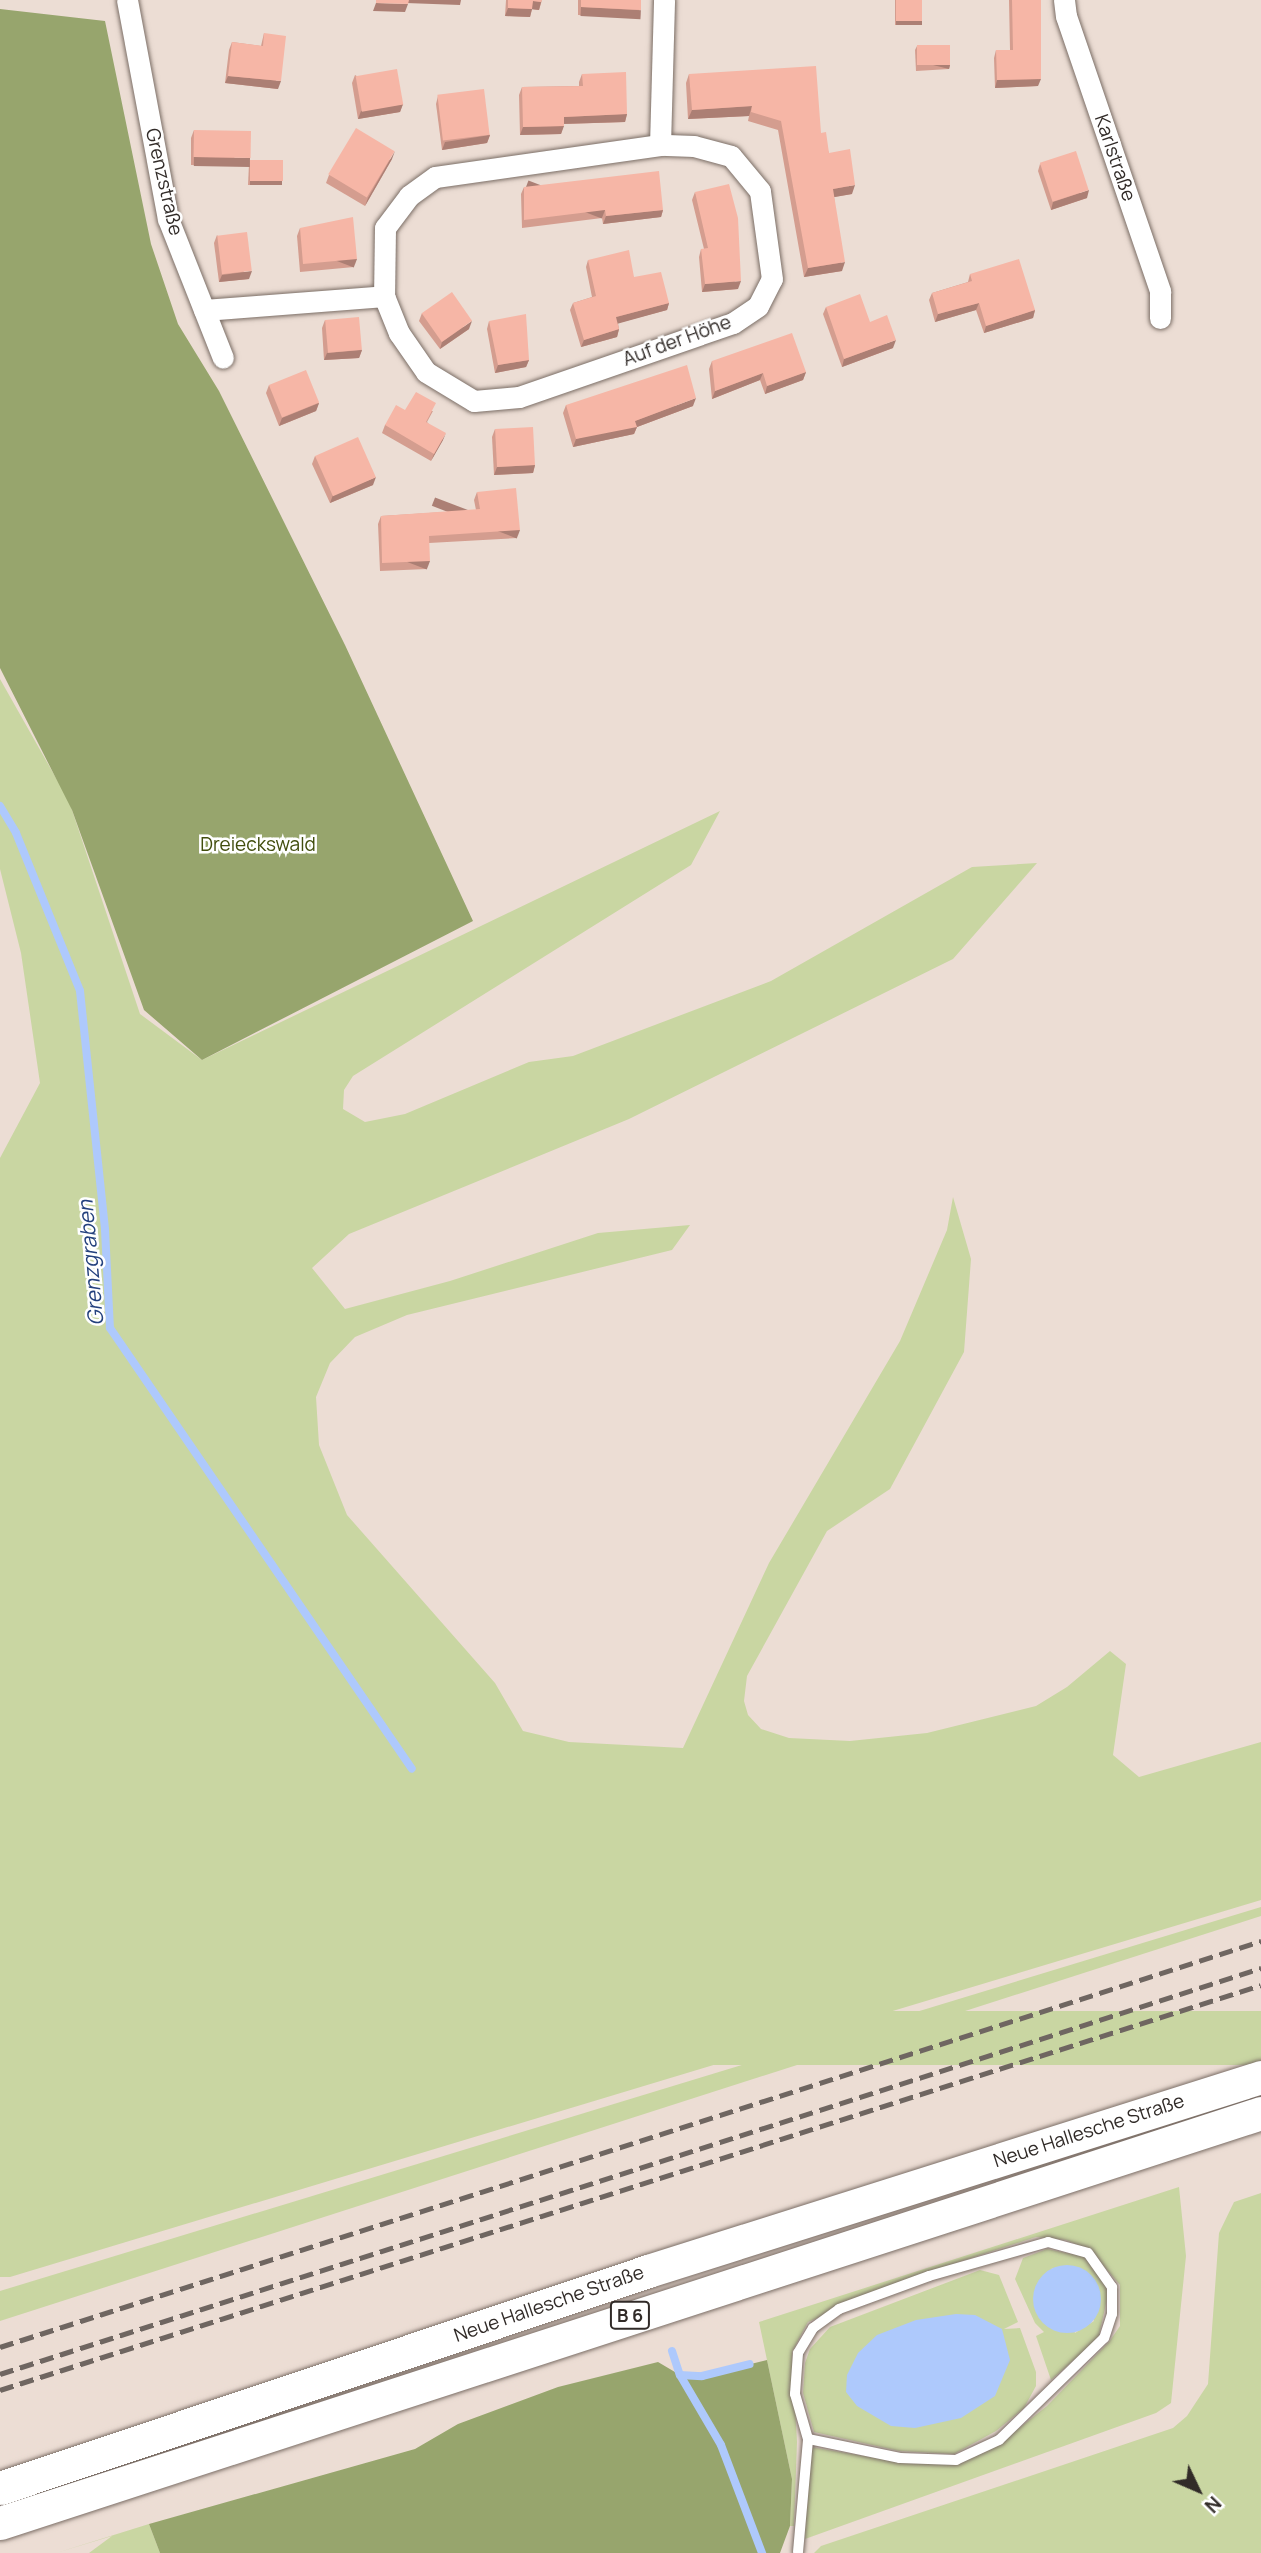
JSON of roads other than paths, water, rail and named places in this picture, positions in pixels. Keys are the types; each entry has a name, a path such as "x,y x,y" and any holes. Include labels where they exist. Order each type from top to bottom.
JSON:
{"main road":[{"name":"Neue Hallesche Straße","path":"0,2488 648,2271 1261,2077"},
{"name":"Neue Hallesche Straße","path":"0,2523 1261,2113"}],"street":[{"name":"Grenzstraße","path":"127,0 168,219 223,358"},
{"path":"660,145 664,0"},
{"name":"Karlstraße","path":"1065,0 1066,16 1160,291 1160,318"},
{"name":"Auf der Höhe","path":"660,145 694,146 731,156 760,191 772,279 758,306 733,323 519,397 474,401 426,372 399,333 383,296 385,229 410,196 435,177 660,145"},
{"path":"204,310 383,296"}],"lane":[{"path":"798,2552 807,2439 795,2394 798,2354 813,2328 839,2309 929,2276 1048,2242 1088,2252 1112,2287 1112,2314 1104,2339 999,2440 956,2460 900,2458 807,2439"}],"water":[{"path":"1067,2265 1080,2268 1091,2275 1098,2286 1101,2299 1098,2312 1091,2323 1080,2330 1067,2333 1054,2330 1043,2323 1036,2312 1033,2299 1036,2286 1043,2275 1054,2268"},
{"path":"956,2314 975,2315 1002,2329 1010,2360 995,2396 961,2418 915,2428 891,2426 857,2406 846,2392 847,2375 858,2353 877,2335 916,2320"}],"waterway":[{"name":"Grenzgraben","path":"0,806 16,833 80,991 105,1230 110,1328 412,1769"},
{"path":"672,2351 680,2375 721,2445 762,2553"},
{"path":"680,2375 702,2376 750,2364"}],"railway":[{"path":"0,2347 1261,1941"},
{"path":"0,2374 1261,1968"},
{"path":"0,2390 1261,1985"}],"park label":[{"name":"Dreieckswald","path":"258,845"}]}
